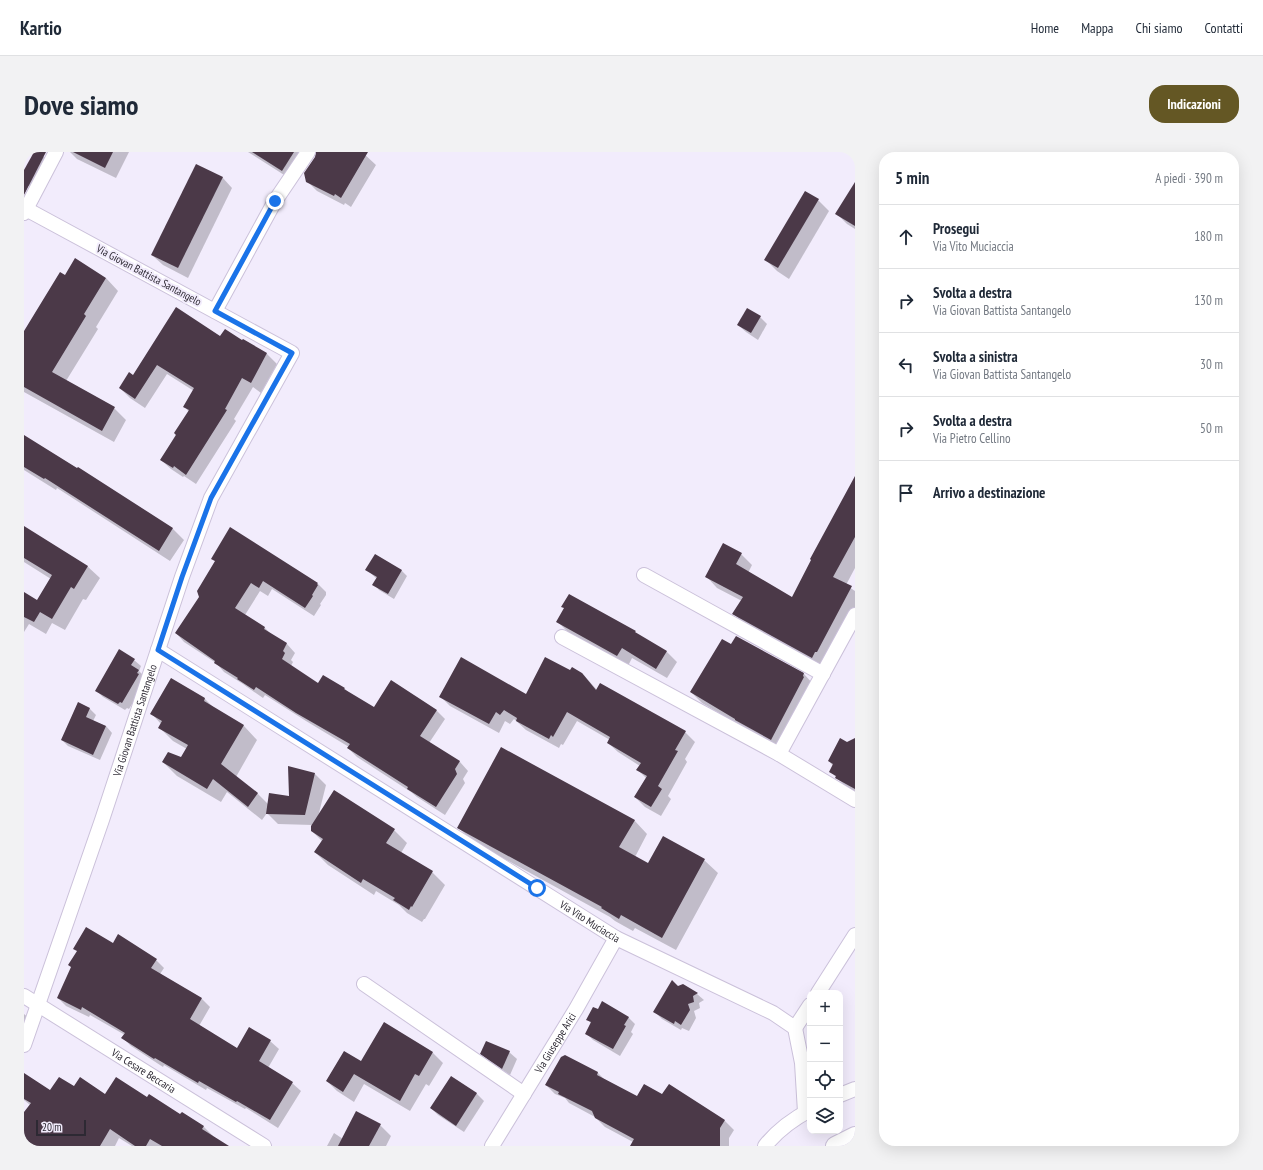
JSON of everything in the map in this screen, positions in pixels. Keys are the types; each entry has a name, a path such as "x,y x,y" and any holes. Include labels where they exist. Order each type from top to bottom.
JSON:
{"street":[{"path":"25,211 56,152"},
{"path":"215,311 275,201 308,152"},
{"name":"Via Giovan Battista Santangelo","path":"24,1045 79,888 182,577 211,498 292,353 25,211"},
{"path":"644,575 823,674"},
{"path":"779,754 855,615"},
{"path":"562,637 779,754 855,800"},
{"name":"Via Vito Muciaccia","path":"158,650 616,938 772,1013 796,1028"},
{"path":"820,990 855,935"},
{"name":"Via Giuseppe Arici","path":"492,1146 576,1009 616,938"},
{"path":"364,984 524,1094"},
{"name":"Via Cesare Beccaria","path":"24,996 264,1146"},
{"path":"807,1010 796,1028 807,1103"},
{"path":"843,1094 855,1089"},
{"path":"765,1146 771,1138 787,1124 807,1112"},
{"path":"835,1146 855,1136"}],"building":[{"path":"34,152 46,152 24,195 24,170"},
{"path":"73,152 113,152 105,168"},
{"path":"252,152 294,152 282,171"},
{"path":"316,152 368,152 341,198 306,182 304,173 315,157"},
{"path":"196,164 223,177 178,268 151,255"},
{"path":"855,182 855,226 835,214"},
{"path":"805,191 819,199 778,268 764,260"},
{"path":"75,258 106,278 84,314 86,316 52,372 115,407 102,431 24,387 24,331 60,272 65,275"},
{"path":"176,307 220,336 225,329 267,353 251,383 242,378 225,409 227,410 186,475 174,466 173,468 160,460 176,435 174,433 189,410 183,407 194,388 157,365 135,399 119,388 129,372 133,375"},
{"path":"747,308 761,316 751,333 737,325"},
{"path":"24,435 77,468 78,467 173,528 159,551 45,478 44,479 24,467"},
{"path":"855,476 855,537 833,577 852,586 817,652 815,652 812,658 732,614 743,597 705,577 723,543 742,553 736,564 792,597 811,560 810,559"},
{"path":"24,526 88,566 74,589 71,587 52,619 40,612 34,622 24,617 24,592 37,600 52,575 24,558"},
{"path":"230,527 318,583 312,595 313,596 305,608 263,581 259,588 251,583 235,608 265,627 264,629 287,643 283,651 285,653 282,659 318,683 323,675 374,707 391,680 437,710 420,736 460,761 455,769 457,774 436,807 347,748 350,744 296,713 256,687 254,690 214,663 215,661 175,633 199,597 197,591 215,561 211,559"},
{"path":"375,554 402,570 388,594 372,585 377,577 365,570"},
{"path":"569,594 636,631 635,632 667,651 656,669 622,648 617,656 556,622 564,608 561,607"},
{"path":"736,636 804,673 804,677 771,740 690,692 722,639 731,644"},
{"path":"119,649 135,659 131,665 139,670 137,673 139,674 122,703 120,702 118,704 95,691"},
{"path":"461,657 526,694 545,657 570,670 572,667 582,673 596,690 600,683 686,731 675,750 678,751 658,786 662,789 651,807 634,797 647,776 636,770 641,763 607,743 610,737 567,712 553,737 551,735 549,739 516,721 517,718 504,710 500,715 496,712 489,724 439,697"},
{"path":"171,678 205,698 204,701 244,725 221,764 258,793 248,807 213,779 207,789 162,762 168,752 181,757 188,745 158,728 162,721 150,714"},
{"path":"78,702 90,708 86,717 106,726 93,755 61,740"},
{"path":"840,738 847,742 855,738 855,789 835,778 836,776 829,772 833,764 828,761"},
{"path":"501,747 635,820 619,847 648,863 663,836 705,859 662,938 621,915 619,919 601,908 602,907 457,828"},
{"path":"288,766 315,773 305,815 266,814 269,793 289,796"},
{"path":"334,790 395,829 386,843 433,871 409,910 393,900 395,898 363,879 361,883 314,852 323,839 311,831 311,826"},
{"path":"86,927 113,943 118,934 157,959 151,968 202,998 190,1019 237,1048 249,1027 271,1040 259,1061 293,1082 270,1120 199,1081 198,1083 155,1058 154,1059 121,1038 125,1033 82,1007 81,1010 57,998 71,967 68,965 77,951 73,949"},
{"path":"672,980 678,986 683,984 698,993 693,996 694,1002 688,1004 690,1010 681,1025 675,1021 674,1024 653,1012"},
{"path":"602,1001 629,1017 624,1025 626,1026 613,1049 585,1034 591,1022 586,1020 593,1007 598,1009"},
{"path":"384,1022 433,1052 419,1076 415,1074 400,1101 354,1074 343,1092 326,1081 344,1051 361,1061"},
{"path":"486,1041 510,1051 502,1069 480,1054"},
{"path":"565,1055 598,1072 597,1075 637,1096 644,1084 662,1094 669,1084 725,1120 720,1128 720,1146 630,1146 634,1139 595,1118 592,1111 558,1094 559,1092 545,1085 561,1057"},
{"path":"24,1073 50,1090 59,1077 74,1086 80,1077 105,1094 116,1077 147,1097 149,1094 180,1114 182,1112 204,1126 202,1129 229,1146 162,1146 150,1139 146,1146 135,1146 110,1129 100,1146 33,1146 24,1140 24,1112 31,1103 24,1099"},
{"path":"451,1076 477,1093 456,1126 430,1108"},
{"path":"356,1111 381,1124 369,1146 338,1146"}],"route":[{"path":"275,201 215,311 292,353 211,498 182,577 158,650 537,888"}]}
